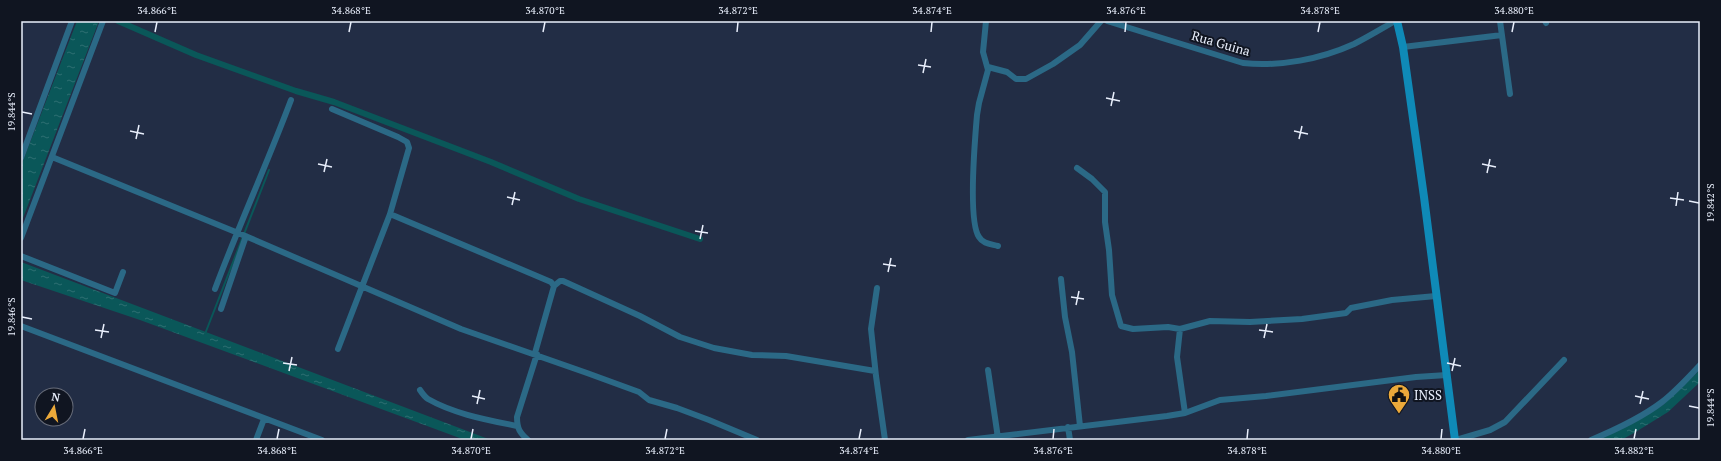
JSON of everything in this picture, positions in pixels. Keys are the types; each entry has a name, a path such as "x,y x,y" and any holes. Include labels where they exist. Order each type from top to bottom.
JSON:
{"street":[{"path":"21,158 72,21"},
{"path":"21,238 103,21"},
{"path":"986,21 983,52 988,66 977,115 974,218 979,237 986,243 998,246"},
{"path":"988,66 1007,72 1016,79 1026,79 1053,64 1080,45 1101,21"},
{"name":"Rua Guina","path":"1107,21 1243,63 1253,64 1280,63 1308,59 1334,52 1354,44 1396,21"},
{"path":"1396,21 1403,47 1455,440 1490,430 1505,422 1564,360"},
{"path":"1500,21 1510,94"},
{"path":"1403,47 1502,35"},
{"path":"215,289 236,232 266,166 291,100"},
{"path":"332,109 398,137 407,142 409,148 408,156 390,214 338,349"},
{"path":"52,157 246,236 461,329 536,354 639,392 649,400 709,420 757,440"},
{"path":"1077,168 1092,179 1105,192 1105,222 1112,295 1121,326 1132,329 1168,327 1180,329 1210,321 1250,322 1302,319 1346,313 1351,308 1392,300 1436,296"},
{"path":"390,214 551,282 554,286"},
{"path":"221,309 246,236"},
{"path":"21,256 114,293 123,272"},
{"path":"1061,279 1072,352 1080,426"},
{"path":"528,440 520,433 517,426 520,407 554,286 560,280 640,316 680,337 714,348 752,355 786,356 875,371"},
{"path":"877,288 871,329 875,371 885,440"},
{"path":"21,326 322,440"},
{"path":"1180,329 1177,357 1185,413"},
{"path":"1591,440 1628,422 1660,403 1678,388 1700,365"},
{"path":"988,370 998,438"},
{"path":"968,440 998,438 1068,427 1118,423 1185,413 1220,400 1266,396 1416,377 1447,376"},
{"path":"420,390 427,399 457,411 486,420 517,426"},
{"path":"256,440 264,419"},
{"path":"1068,427 1070,440"}],"water":[{"path":"77,21 99,21 21,223 21,166"},
{"path":"21,262 491,440 465,440 140,320 21,280"},
{"path":"1700,370 1700,382 1668,412 1621,440 1600,440 1663,405"}],"waterway":[{"path":"118,21 196,55 296,91 334,102 491,162 579,199 700,239"},
{"path":"205,334 269,170"}],"place":[{"name":"INSS","path":"1399,414"}]}
